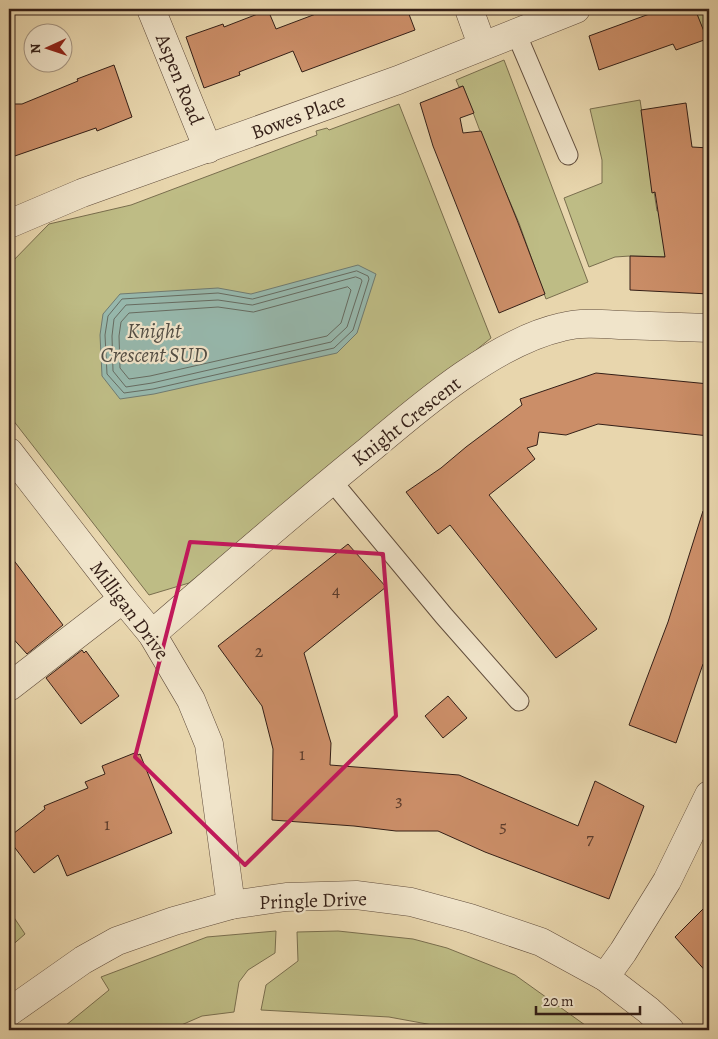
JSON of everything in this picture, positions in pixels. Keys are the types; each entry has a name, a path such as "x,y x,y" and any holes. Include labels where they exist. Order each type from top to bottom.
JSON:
{"street":[{"name":"Aspen Road","path":"151,9 208,149"},
{"path":"469,9 482,45"},
{"name":"Bowes Place","path":"12,226 82,193 398,80 576,9"},
{"name":"Knight Crescent","path":"152,634 331,480 406,419 476,366 536,334 564,326 600,324 709,328"},
{"name":"Milligan Drive","path":"9,452 152,634 191,700 209,744 231,905"},
{"path":"9,687 123,599"},
{"path":"605,977 667,882 709,795"},
{"name":"Pringle Drive","path":"11,1010 82,960 117,941 174,921 231,905 286,897 356,896 411,902 470,918 541,942 605,977 648,1010 670,1030"}],"lane":[{"path":"516,32 568,156"},
{"path":"331,480 444,616 519,701"}],"highlighted area":[{"path":"190,542 383,554 396,716 245,865 135,757"}],"shaded area":[{"path":"695,9 707,9 709,14 709,47"},
{"path":"504,60 588,282 546,299 519,223 483,139 463,86 459,87 456,80"},
{"path":"640,100 657,211 709,206 708,260 679,257 630,256 615,257 589,267 564,198 602,183 602,160 590,109"},
{"path":"399,104 491,338 189,583 149,595 9,415 9,265 49,224 131,205 317,135 316,131 327,128 329,130"},
{"path":"9,910 25,934 9,948"},
{"path":"276,931 275,953 248,970 239,982 234,1012 202,1016 170,1030 60,1030 109,990 101,977 207,937"},
{"path":"338,931 413,939 447,948 515,975 592,1030 460,1030 389,1017 261,1010 266,985 298,961 297,932"}],"water":[{"name":"Knight Crescent SUD","path":"358,265 376,274 357,333 337,353 154,394 120,399 102,376 100,335 103,314 120,294 218,288 251,294"}],"building":[{"path":"329,9 407,9 415,30 302,72 293,51 239,72 240,75 204,88 186,37 223,24 224,27 268,10 276,29"},
{"path":"663,9 695,9 707,39 676,50 673,44 599,70 589,36"},
{"path":"114,65 132,117 97,131 96,128 9,158 9,104 22,104 78,81 77,79"},
{"path":"463,86 474,113 460,118 463,133 481,131 545,294 499,313 433,146 420,103"},
{"path":"686,103 692,147 709,148 709,294 630,290 630,256 665,257 655,192 652,193 641,110"},
{"path":"596,373 709,384 709,436 598,424 566,435 539,432 537,445 527,448 535,459 489,495 597,629 556,658 450,525 438,534 406,492 441,468 522,405 520,399"},
{"path":"703,511 709,512 709,667 703,664 676,743 629,725 668,622"},
{"path":"348,544 386,587 304,653 331,743 330,765 459,775 578,826 595,781 644,806 609,899 485,852 438,831 396,831 272,820 273,749 262,706 218,646"},
{"path":"9,554 63,625 27,654 9,634"},
{"path":"82,650 84,653 86,651 119,696 81,724 46,678"},
{"path":"448,696 467,718 443,738 425,716"},
{"path":"137,752 138,755 140,754 172,833 67,876 58,855 34,873 9,840 9,837 45,809 44,806 88,788 85,782 105,774 102,766"},
{"path":"709,903 709,975 675,937"}]}
